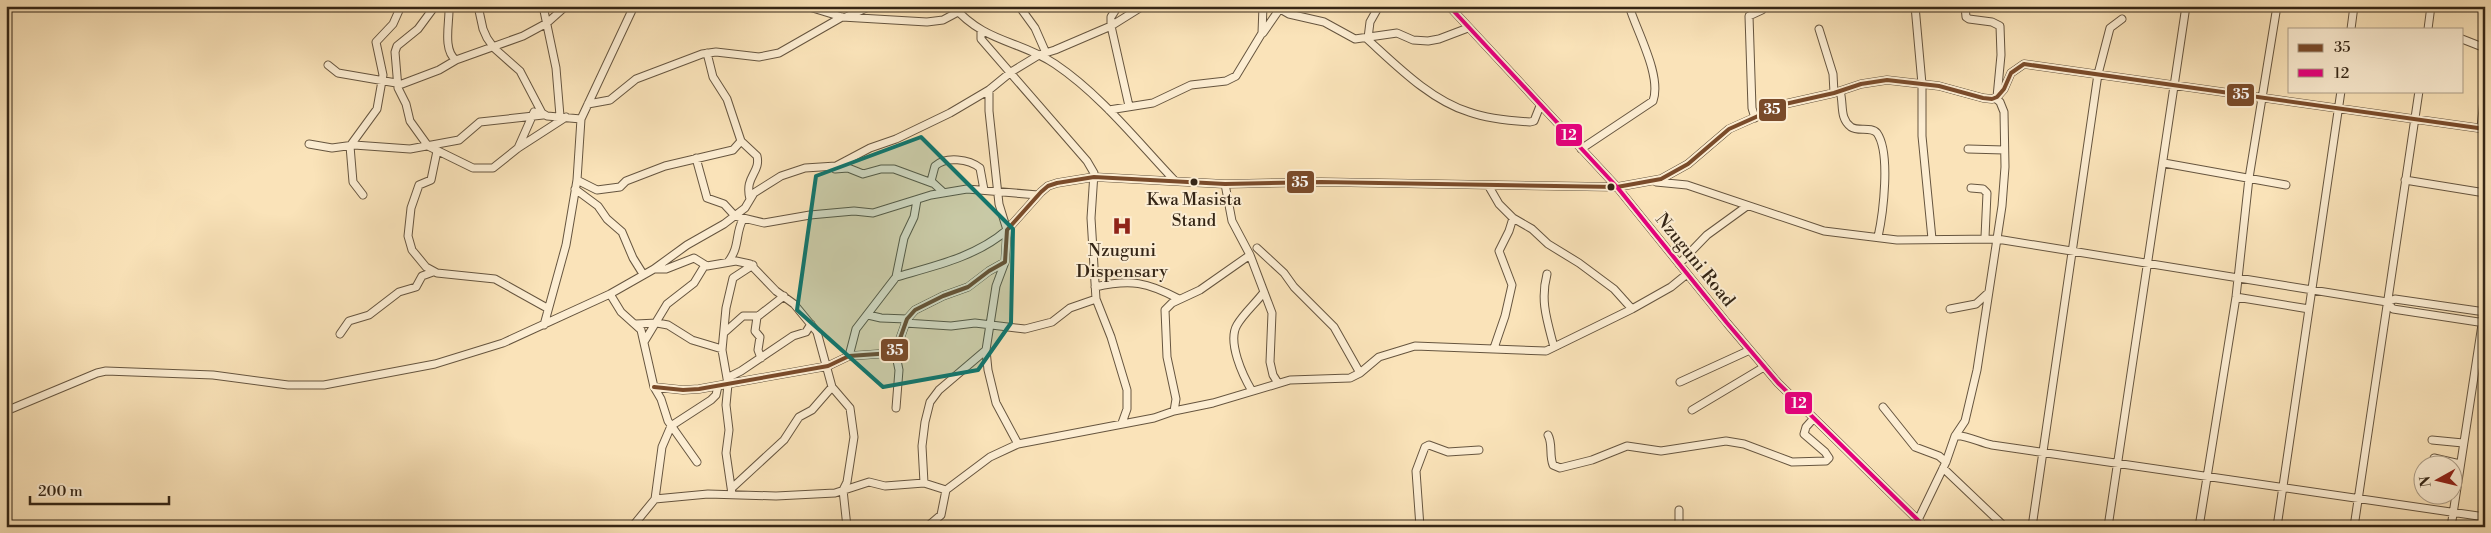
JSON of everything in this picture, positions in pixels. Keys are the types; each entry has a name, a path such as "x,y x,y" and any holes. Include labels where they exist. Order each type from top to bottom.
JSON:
{"street":[{"path":"363,195 353,182 350,146 376,111 383,72 376,42 393,24 401,6"},
{"path":"435,6 418,29 396,48 396,84 406,104 410,121 428,146 473,168 487,169 499,165 518,148 565,117"},
{"path":"449,6 449,47 451,57 456,60"},
{"path":"478,6 483,30 494,48 520,71 543,114"},
{"path":"543,6 565,117 579,131"},
{"path":"328,64 338,73 396,84 418,80 456,60 494,48 547,24 566,6"},
{"path":"544,325 547,308 566,245 575,190 581,119 634,6"},
{"path":"806,6 843,17 937,22 958,12"},
{"path":"588,104 610,100 636,79 707,53 751,56 771,55 785,50 843,17 871,6"},
{"path":"953,6 958,12 992,37 1043,54 1108,110 1175,181"},
{"path":"1019,6 1035,28 1043,54"},
{"path":"1118,6 1111,17 1111,26 1129,106"},
{"path":"1262,33 1263,6"},
{"path":"1367,38 1370,22 1379,6"},
{"name":"Nzuguni Road","path":"1449,6 1617,187 1764,367 1925,527"},
{"path":"1581,149 1653,101 1656,92 1654,74 1629,6"},
{"path":"1755,118 1752,108 1749,16 1762,10 1764,6"},
{"path":"1915,6 1922,84 1922,136 1932,239"},
{"path":"1965,6 1966,17 1969,19 1992,22 2000,26 2001,55 1996,98"},
{"path":"2108,527 2186,6"},
{"path":"2199,527 2236,297 2249,178 2277,6"},
{"path":"2350,28 2354,6"},
{"path":"2428,28 2431,6"},
{"path":"828,167 838,165 870,148 950,114 989,90 1011,72 1043,54 1111,26 1141,7"},
{"path":"1108,110 1153,103 1191,86 1231,78 1239,72 1279,7 1289,14 1324,22 1353,38 1367,38 1397,33 1413,40 1428,41 1468,28"},
{"path":"2032,527 2098,74 2110,28 2122,19"},
{"path":"981,30 981,39 1087,161 1094,173 1091,218 1096,299 1111,337 1127,390 1127,409 1122,423"},
{"path":"1819,30 1844,118 1849,126 1855,129 1877,133 1881,146 1885,169 1882,217 1878,237"},
{"path":"1367,38 1409,75 1438,96 1468,112 1530,122 1534,120 1540,106"},
{"path":"2464,41 2485,48"},
{"path":"707,53 713,77 727,99 741,141 751,148 758,160 748,183 750,198"},
{"path":"1996,98 2011,73 2024,64 2483,128 2485,90"},
{"path":"1655,182 1688,164 1729,129 1785,104 1837,92 1861,84 1887,80 1939,86 1982,98 1996,98 2000,102 2004,112 2003,197 1977,370 1965,421 1955,436 1944,465 1918,520"},
{"path":"989,90 988,111 998,191 1007,230 1005,262 996,286 986,350 988,370 996,403 1018,444"},
{"path":"2277,527 2341,92"},
{"path":"2354,527 2419,92"},
{"path":"518,148 534,115 536,103"},
{"path":"309,144 332,148 350,146 402,149 459,140 480,122 543,114 581,119"},
{"path":"576,180 597,190 620,187 626,181 658,169 733,150 741,141"},
{"path":"1968,149 2004,150"},
{"path":"434,272 412,250 408,232 411,208 418,188 431,180 437,151"},
{"path":"696,158 707,198 724,204 735,216 764,223 810,215 854,211 873,213 943,192 967,189 1038,195"},
{"path":"932,183 931,177 936,164 961,160 973,162 980,168 984,190"},
{"path":"2164,163 2286,185"},
{"path":"6,411 106,371 213,374 288,385 324,385 435,364 503,343 610,294 654,269 735,216 745,208 754,193 781,176 805,168 848,168 863,174 881,169 894,169 932,183 943,192"},
{"path":"896,277 990,244 1007,230 1048,186 1094,177 1225,184 1321,182 1617,187 1655,182 1687,185 1747,206 1762,209 1807,226 1878,237 1932,239 1985,237 2387,302 2396,299 2484,310 2461,456"},
{"path":"2406,180 2485,193"},
{"path":"1225,184 1232,221 1250,255 1274,319 1270,362 1273,375 1278,383"},
{"path":"1488,185 1500,204 1513,218 1532,229 1548,244 1608,284 1624,297 1632,310"},
{"path":"1971,188 1983,189 1988,193 1985,237"},
{"path":"575,190 598,206 607,219 622,232 633,258 643,274"},
{"path":"849,356 856,329 896,277 904,238 914,217 918,200"},
{"path":"1679,264 1707,234 1747,206"},
{"path":"1494,348 1505,316 1512,285 1499,251 1513,218"},
{"path":"728,262 736,250 743,219"},
{"path":"1257,248 1284,273 1294,287 1334,327 1360,373"},
{"path":"1174,411 1176,404 1175,390 1167,357 1164,315 1168,306 1200,290 1250,255"},
{"path":"654,269 666,269 694,258 705,265 739,261 753,265 794,304 811,324 819,335 821,351 828,366 832,387 850,408 854,437 847,482 843,490 847,527"},
{"path":"896,408 899,370 895,351 906,321 915,310 974,284 989,271 1005,262"},
{"path":"644,342 667,304 694,283 705,265"},
{"path":"732,491 726,453 729,433 726,404 727,381 722,348 725,332 725,311 732,281 735,276 753,265"},
{"path":"340,334 349,321 369,315 399,292 414,289 425,274 434,272 495,279 547,308"},
{"path":"1547,274 1543,289 1543,301 1554,347"},
{"path":"927,527 941,515 946,490 990,456 1018,444 1154,418 1294,379 1350,378 1360,373 1379,357 1415,346 1494,348 1539,352 1554,347 1632,310 1672,287 1688,274"},
{"path":"1095,287 1122,282 1148,284 1180,299"},
{"path":"1252,391 1245,378 1235,348 1235,329 1264,292"},
{"path":"1950,309 1976,304 1989,292"},
{"path":"610,294 621,312 641,330 654,387 661,399 671,426 697,462"},
{"path":"725,332 743,316 757,316 784,296"},
{"path":"2236,297 2310,309"},
{"path":"868,315 944,326 975,323 1019,329 1032,328 1052,322 1070,308 1096,299"},
{"path":"2387,302 2393,309 2483,323"},
{"path":"757,316 755,331 760,337 758,350 761,358"},
{"path":"636,324 654,323 668,325 692,340 722,348"},
{"path":"654,387 683,390 718,386 794,336 806,332 811,324"},
{"path":"924,483 922,446 930,402 939,390 986,350"},
{"path":"1680,382 1750,350"},
{"path":"727,381 828,366 849,356 887,354 895,351"},
{"path":"1692,410 1764,367"},
{"path":"632,527 655,499 662,447 671,426 714,398 718,386"},
{"path":"732,491 784,440 800,417 812,410 832,387"},
{"path":"1882,407 1915,447 1939,456 1944,465 2005,527"},
{"path":"1548,435 1551,440 1550,457 1553,465 1560,468 1592,460 1627,446 1661,451 1726,441 1744,444 1792,462 1826,461 1829,458 1825,452 1804,434 1806,427 1814,418"},
{"path":"1955,436 1964,435 1973,441 1987,444 2485,517"},
{"path":"2432,440 2463,443"},
{"path":"1420,527 1416,470 1426,448 1429,445 1448,452 1479,450"},
{"path":"655,499 732,491 780,496 843,490 866,482 885,486 924,483 946,490"},
{"path":"2451,527 2454,506"},
{"path":"1679,510 1679,527"}],"highlighted area":[{"path":"921,137 1013,229 1011,323 978,370 883,387 797,310 816,176"}],"transit line":[{"name":"12","path":"1449,6 1617,187 1778,383 1925,527"},
{"name":"35","path":"654,387 683,390 699,389 828,366 849,356 892,353 897,347 907,319 915,310 943,296 968,287 989,271 1005,262 1007,230 1041,192 1048,186 1057,183 1094,177 1225,184 1321,182 1617,187 1661,179 1688,164 1729,129 1785,104 1834,93 1861,84 1887,80 1939,86 1992,99 1997,97 2004,89 2011,73 2024,64 2485,129"}],"place":[{"name":"Kwa Masista Stand","path":"1194,182"},
{"name":"Nzuguni Dispensary","path":"1122,226"}]}
